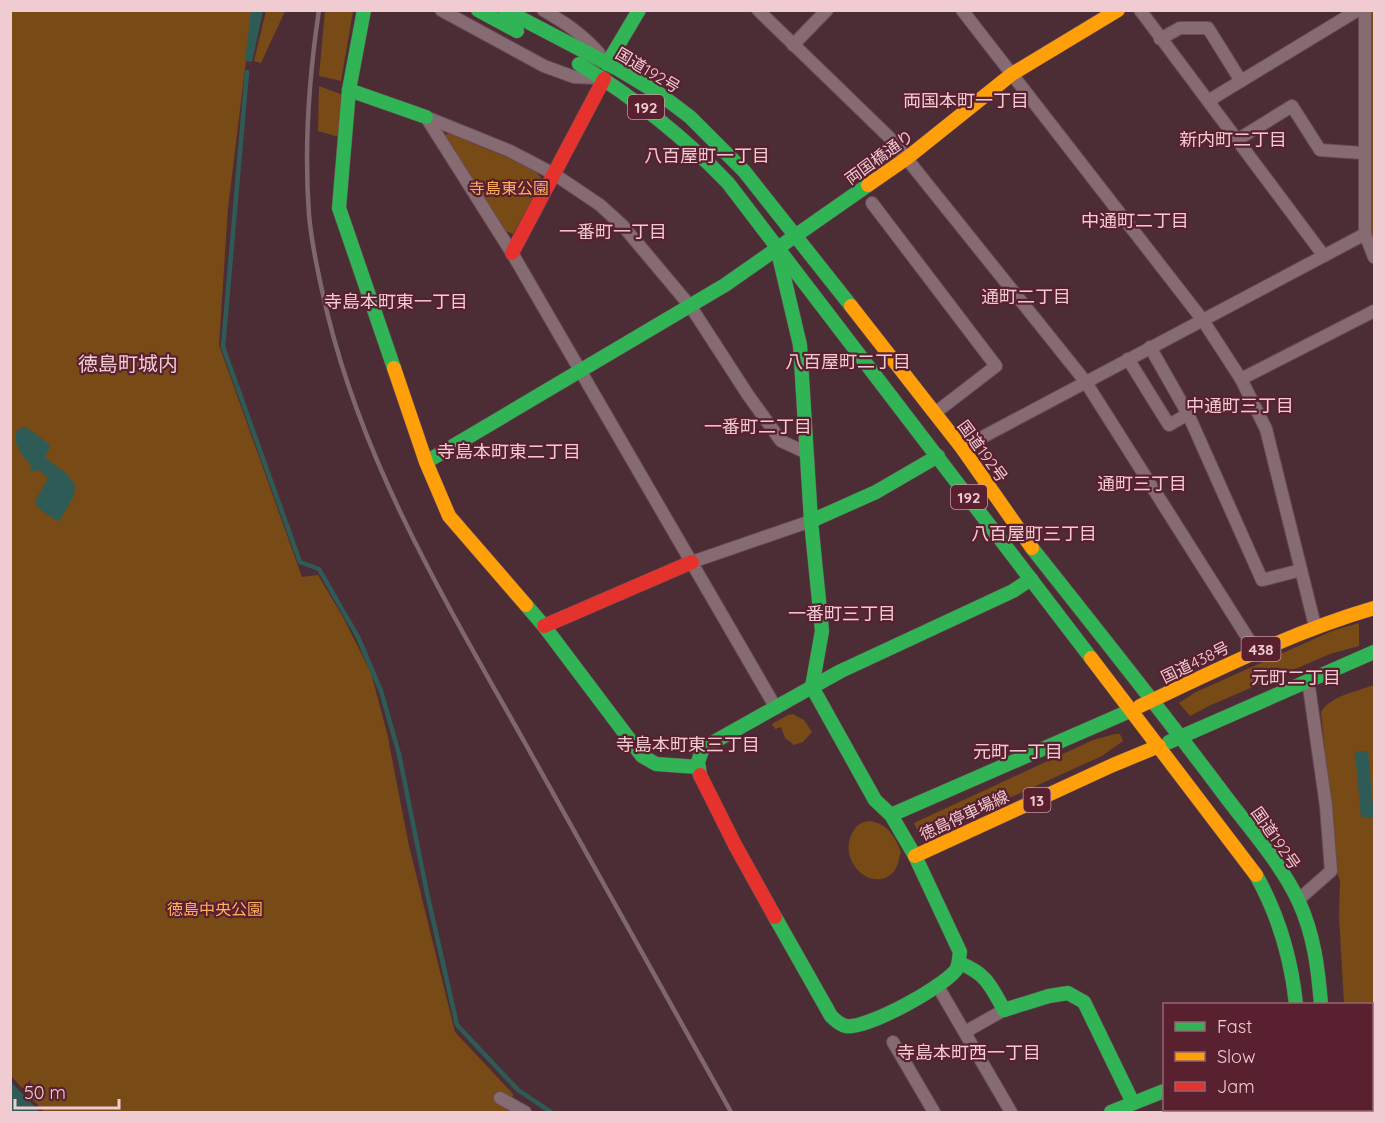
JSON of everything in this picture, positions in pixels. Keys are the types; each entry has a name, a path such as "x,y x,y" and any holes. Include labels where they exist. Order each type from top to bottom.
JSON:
{"main road":[{"path":"364,10 349,90 339,208 426,462 449,516 544,626 642,756 656,764 698,766"},
{"name":"国道192号","path":"478,10 604,79 671,126 728,183 1253,869 1271,900 1285,936 1293,974 1296,1003"},
{"name":"国道192号","path":"505,10 656,92 714,139 744,171 962,447 1021,534 1181,736 1275,863 1298,900 1310,930 1318,965 1321,1003"},
{"path":"607,64 639,10"},
{"name":"両国橋通り","path":"426,462 691,307 907,158 1012,74 1118,10"},
{"path":"512,253 604,79"},
{"path":"349,90 426,117"},
{"path":"777,248 800,345 811,521 822,631 812,687 875,800 891,815 915,856 960,952 955,971 938,985 872,1022 849,1026 836,1020 821,999 735,845 731,832 703,781 698,766 699,754 703,748 776,708 812,687 841,671 1013,591 1030,579"},
{"path":"811,521 830,514 920,469 938,456"},
{"path":"544,626 692,562"},
{"name":"国道438号","path":"1132,710 1256,651 1315,626 1374,608"},
{"path":"1159,746 1374,652"},
{"name":"徳島停車場線","path":"891,815 1132,710"},
{"name":"徳島停車場線","path":"915,856 1159,746"},
{"path":"958,963 984,974 1004,1010 1049,996 1068,993 1084,1002 1132,1103"},
{"path":"1111,1113 1163,1091"}],"street":[{"path":"441,10 544,66 574,77 604,79"},
{"path":"543,10 585,36 607,64"},
{"path":"758,10 891,139 1085,381 1256,651"},
{"path":"793,45 827,10"},
{"path":"962,10 1202,320 1241,379 1266,429 1315,626"},
{"path":"1140,10 1324,256"},
{"path":"1208,101 1358,10"},
{"path":"1365,10 1363,153 1365,234 1374,257"},
{"path":"1160,39 1180,28 1208,28 1241,81"},
{"path":"1238,140 1292,106 1320,150 1363,153"},
{"path":"426,117 510,151 554,174 600,205 623,226 691,307 781,441 807,453"},
{"path":"426,117 512,253 776,708"},
{"path":"872,203 996,366 935,413"},
{"path":"962,447 1365,234"},
{"path":"1241,379 1374,311"},
{"path":"1150,347 1188,414 1262,580 1301,570"},
{"path":"1128,359 1169,425 1188,414"},
{"path":"692,562 811,521"},
{"path":"1298,900 1330,871 1326,806 1308,680"},
{"path":"938,985 1011,1113"},
{"path":"965,1032 1004,1010"},
{"path":"893,1042 934,1113"},
{"path":"500,1098 525,1113"}],"green space":[{"name":"徳島中央公園","path":"10,11 252,11 228,208 219,345 302,577 318,575 343,617 371,673 387,733 409,846 455,1032 513,1094 511,1112 44,1112 11,1076"},
{"path":"266,11 285,11 261,63 254,61"},
{"path":"325,11 353,11 341,81 319,76"},
{"path":"1369,11 1374,11 1374,244 1371,234"},
{"path":"319,86 343,95 339,137 318,131"},
{"name":"寺島東公園","path":"446,134 533,168 543,180 513,234 504,230 445,137"},
{"path":"1359,623 1359,646 1330,654 1190,716 1179,703 1196,692 1332,631"},
{"path":"1374,685 1374,1112 1350,1112 1373,1111 1373,1003 1344,1003 1339,916 1340,880 1337,873 1321,712 1331,702"},
{"path":"793,714 804,720 812,732 803,742 794,745 785,738 781,727 775,729 772,724"},
{"path":"1120,734 1123,741 1102,756 921,838 914,823 1093,740"},
{"path":"869,821 881,824 890,831 901,852 895,870 886,877 877,879 868,877 859,871 849,853 849,841 854,830 860,824"}],"shaded area":[{"path":"251,11 263,11 252,62 245,61"},
{"path":"23,427 49,444 45,458 65,472 75,484 74,496 58,521 36,504 35,501 48,478 37,469 35,472 29,469 31,465 22,455 16,443 16,431"},
{"path":"1368,751 1374,817 1361,818 1355,752"},
{"path":"11,1082 37,1109 39,1112 11,1112"}],"waterway":[{"path":"247,72 223,347 300,562 319,569 358,637 381,691 399,754 457,1025 518,1090 551,1112"}],"railway":[{"path":"319,10 307,138 310,228 328,316 344,373 364,428 387,483 439,588 731,1112"}],"traffic: fast":[{"path":"364,10 349,90 339,208 394,368"},
{"path":"478,10 517,31"},
{"path":"505,10 618,69 661,95 690,117 744,171 851,306"},
{"path":"607,64 639,10"},
{"path":"579,64 620,90 658,119 694,149 728,183 1091,658"},
{"path":"349,90 426,117"},
{"path":"426,462 725,285 868,185"},
{"path":"778,252 800,345 811,521 822,631 812,687"},
{"path":"811,521 876,492 938,456"},
{"path":"1032,548 1176,731 1283,873 1299,902 1312,939 1321,1003"},
{"path":"812,687 841,671 1013,591 1031,579"},
{"path":"526,605 642,756 656,764 698,767"},
{"path":"1169,742 1374,652"},
{"path":"775,917 831,1016 846,1026 871,1021 904,1006 936,986 958,966 960,952 915,856 891,815 875,800 812,687"},
{"path":"700,775 698,762 703,748 812,687"},
{"path":"891,815 1132,710"},
{"path":"1256,875 1283,937 1296,1003"},
{"path":"959,963 976,971 987,981 1004,1010 1049,996 1068,993 1084,1002 1133,1103"},
{"path":"1111,1112 1163,1091"}],"traffic: slow":[{"path":"868,185 907,158 1012,74 1118,10"},
{"path":"851,306 962,448 1032,548"},
{"path":"394,368 426,462 449,516 526,605"},
{"path":"1140,706 1284,640 1374,608"},
{"path":"1091,658 1256,875"},
{"path":"915,856 1159,746"}],"traffic: jam":[{"path":"512,253 604,79"},
{"path":"544,626 692,562"},
{"path":"700,775 775,917"}],"district":[{"name":"両国本町一丁目","path":"966,100"},
{"name":"新内町二丁目","path":"1233,139"},
{"name":"八百屋町一丁目","path":"707,155"},
{"name":"中通町二丁目","path":"1135,220"},
{"name":"一番町一丁目","path":"613,231"},
{"name":"通町二丁目","path":"1026,296"},
{"name":"寺島本町東一丁目","path":"396,301"},
{"name":"八百屋町二丁目","path":"848,361"},
{"name":"徳島町城内","path":"128,363"},
{"name":"中通町三丁目","path":"1240,405"},
{"name":"一番町二丁目","path":"758,426"},
{"name":"寺島本町東二丁目","path":"509,451"},
{"name":"通町三丁目","path":"1142,483"},
{"name":"八百屋町三丁目","path":"1034,533"},
{"name":"一番町三丁目","path":"842,613"},
{"name":"元町二丁目","path":"1296,677"},
{"name":"寺島本町東三丁目","path":"688,744"},
{"name":"元町一丁目","path":"1018,751"},
{"name":"寺島本町西一丁目","path":"969,1052"}]}
